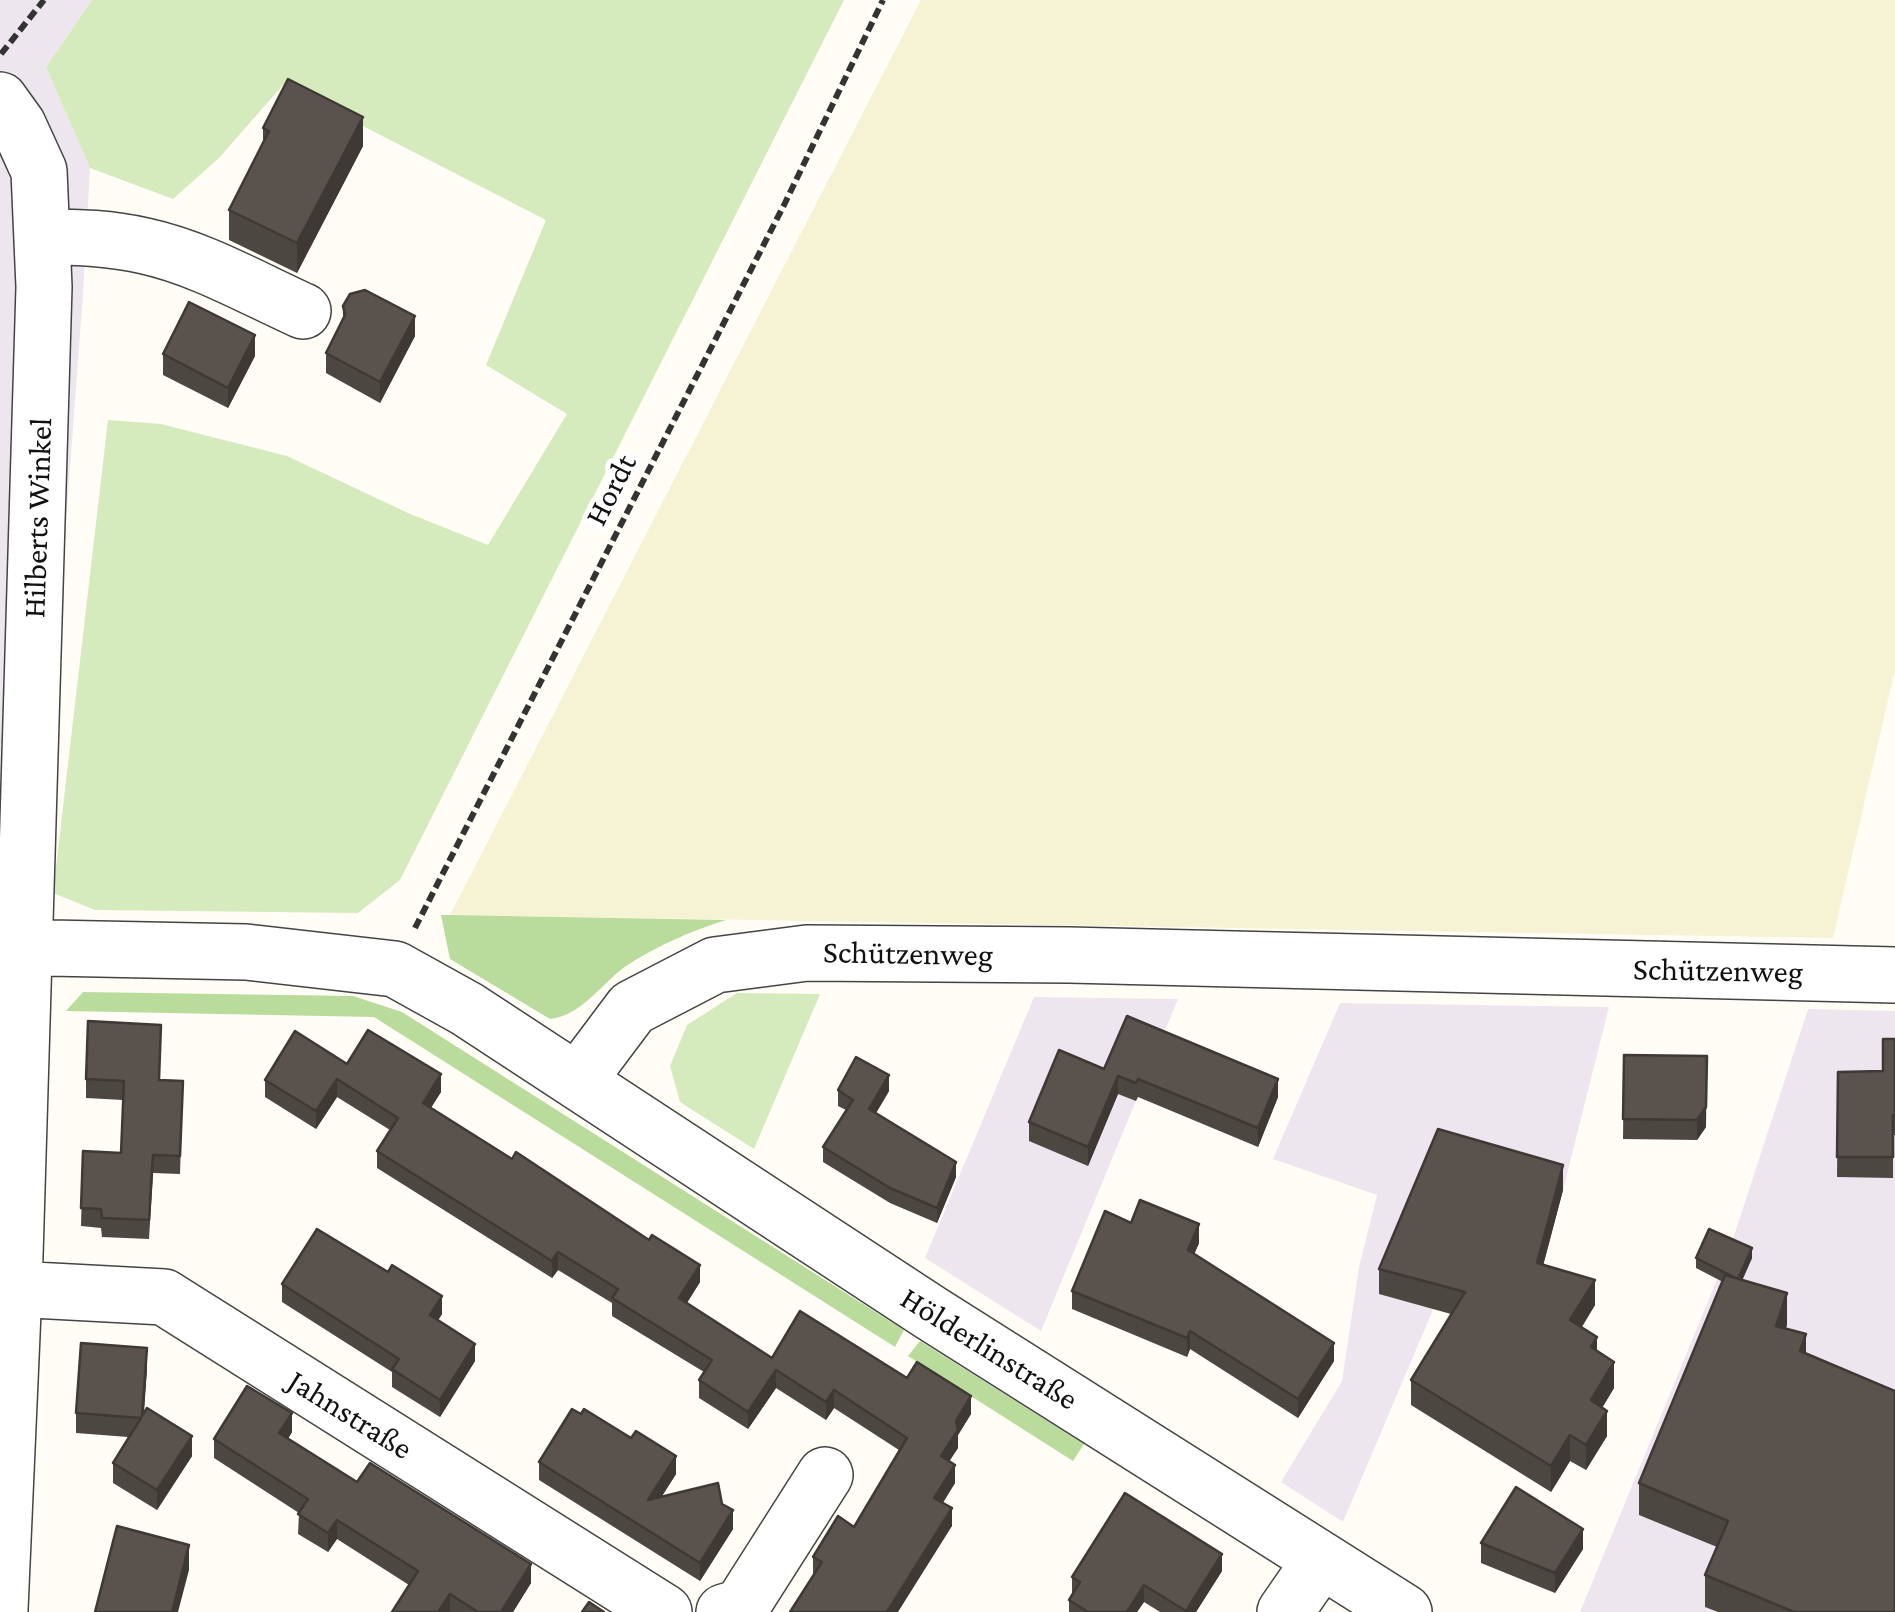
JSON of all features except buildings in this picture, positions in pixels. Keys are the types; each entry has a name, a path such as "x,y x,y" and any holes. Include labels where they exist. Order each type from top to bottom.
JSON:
{"street":[{"name":"Hilberts Winkel","path":"0,100 18,126 39,171 44,237 13,947 14,1289 0,1609"},
{"path":"44,237 95,238 148,246 303,311"},
{"path":"13,947 246,952 395,969 467,1008 578,1080"},
{"name":"Schützenweg","path":"578,1080 632,1008 715,966 807,953 1069,955 1895,975"},
{"name":"Hölderlinstraße","path":"578,1080 930,1314 1404,1612"},
{"name":"Jahnstraße","path":"14,1289 164,1297 664,1612"},
{"path":"724,1612 741,1607 825,1475"},
{"path":"1285,1612 1321,1560"}],"path":[{"path":"0,56 44,0"},
{"name":"Hordt","path":"395,969 883,0"}],"shaded area":[{"path":"0,0 92,0 46,67 90,168 39,882 0,900"},
{"path":"921,0 1895,0 1895,670 1833,938 450,915"},
{"path":"1034,997 1178,999 1041,1331 925,1258"},
{"path":"1340,1003 1609,1007 1563,1190 1452,1265 1343,1522 1281,1482 1342,1381 1359,1267 1377,1195 1273,1159"},
{"path":"1808,1009 1895,1011 1895,1612 1580,1612 1730,1248"}],"green space":[{"path":"92,0 844,0 400,880 358,913 95,910 53,893 108,420 161,424 287,456 408,513 488,545 567,414 486,365 546,220 283,85 219,158 173,199 90,168 46,67"},
{"path":"441,915 726,920 650,952 626,966 581,1006 550,1019 450,959"},
{"path":"83,992 353,996 402,1012 904,1330 895,1347 374,1017 66,1011"},
{"path":"737,993 820,994 754,1149 680,1102 670,1066 687,1025"},
{"path":"920,1341 1084,1444 1073,1461 908,1356"}]}
